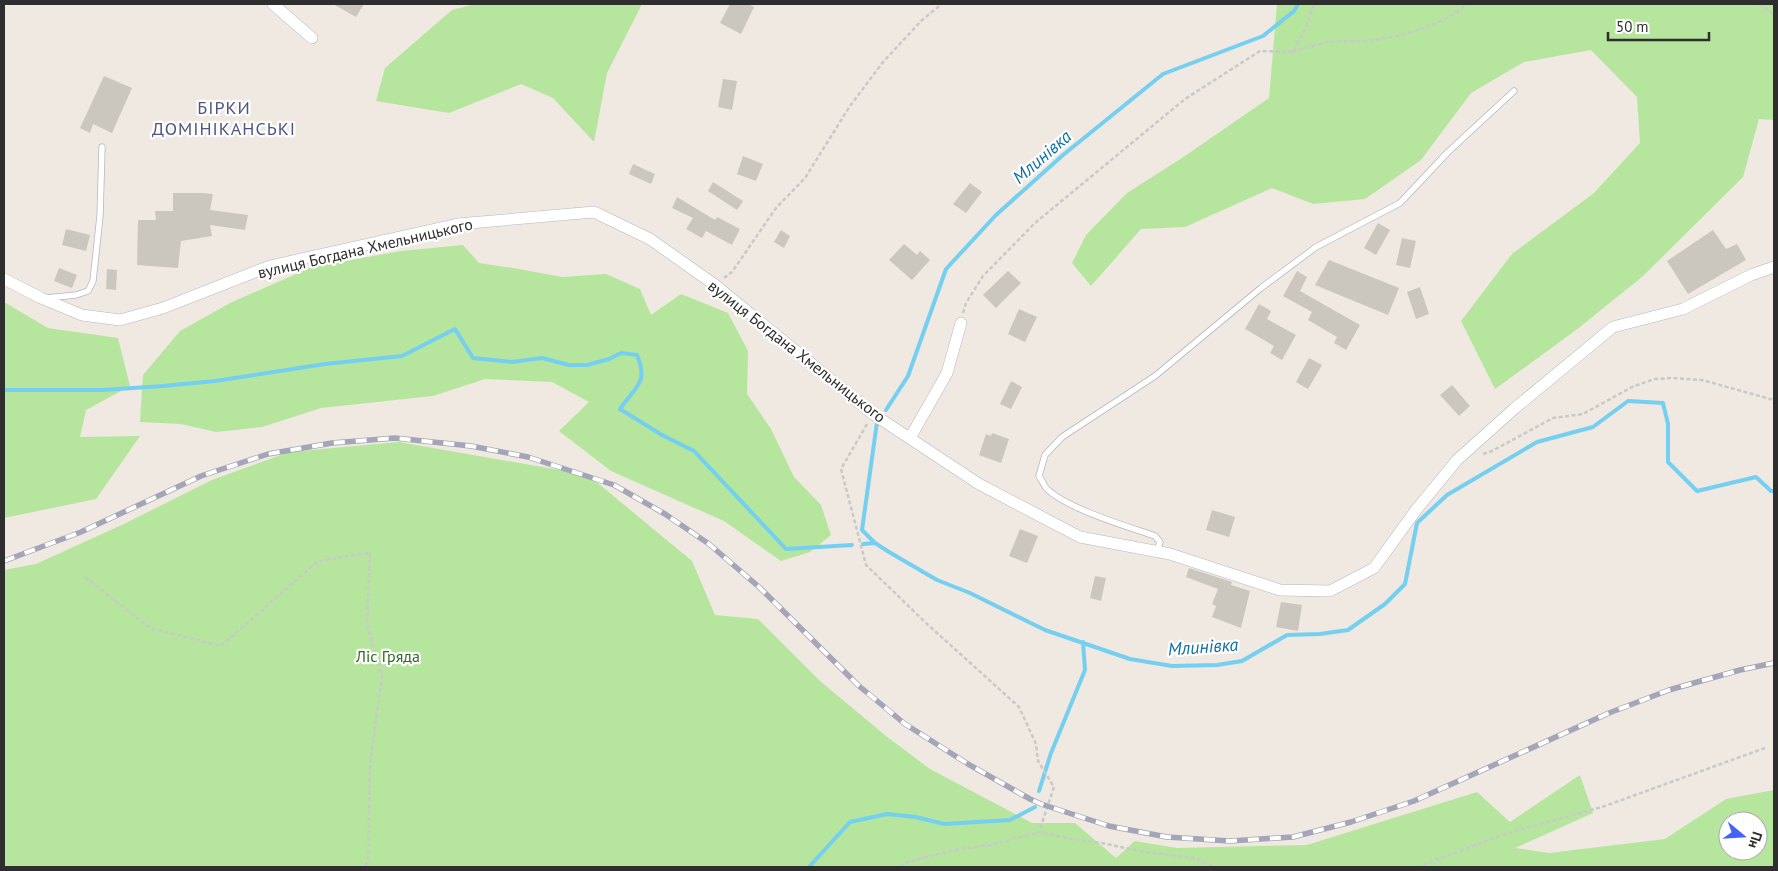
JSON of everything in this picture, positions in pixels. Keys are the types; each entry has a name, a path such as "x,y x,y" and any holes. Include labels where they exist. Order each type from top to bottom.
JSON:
{"street":[{"path":"273,4 312,38"},
{"name":"вулиця Богдана Хмельницького","path":"4,279 41,298 82,315 120,320 163,308 270,266 458,224 594,212 650,239 715,285 873,414 979,484 1080,538 1170,554 1280,590 1330,591 1374,568 1416,510 1457,460 1514,408 1613,327 1683,309 1751,275 1774,267"},
{"path":"910,438 947,374 960,323"}],"lane":[{"path":"1157,551 1160,542 1155,536 1102,518 1066,502 1046,488 1039,476 1045,456 1062,437 1155,376 1261,288 1316,247 1400,203 1448,152 1514,91"},
{"path":"41,298 76,295 88,291 93,281 100,216 102,147"}],"path":[{"path":"715,285 732,272 776,208 805,178 850,106 883,62 922,20 942,4"},
{"path":"1293,52 1308,23 1314,4"},
{"path":"960,323 966,303 983,276 1035,222 1185,99 1260,51 1293,52 1330,42 1390,38 1437,23 1460,11 1468,4"},
{"path":"1759,4 1774,15"},
{"path":"1457,460 1492,451 1553,418 1583,414 1632,387 1654,379 1702,380 1774,400"},
{"path":"873,414 841,469 866,565 926,623 1020,707 1036,744 1038,761 1054,787 1039,832"},
{"path":"85,577 150,628 221,646 318,561 370,553 366,624 382,676 370,766 368,862 364,867"},
{"path":"1417,867 1502,835 1605,806 1765,748"},
{"path":"900,867 904,863 953,850 991,845 1039,832 1144,852 1193,858 1215,867"}],"green space":[{"path":"475,4 642,4 607,73 594,142 553,98 521,84 449,113 376,101 385,68 452,10"},
{"path":"1277,4 1774,4 1774,120 1759,119 1743,177 1642,277 1576,330 1495,389 1461,321 1512,254 1594,193 1640,143 1637,97 1591,50 1524,62 1471,93 1421,160 1365,199 1313,204 1272,188 1185,227 1141,229 1091,286 1072,263 1086,235 1127,193 1269,98"},
{"path":"463,245 479,263 562,277 606,274 640,289 651,315 681,294 728,313 748,351 747,394 771,429 794,477 821,505 831,535 810,552 781,561 724,521 611,471 559,431 589,402 552,382 485,379 433,396 321,408 262,427 216,432 181,424 140,422 143,375 180,331 232,302 312,267 401,251"},
{"path":"4,302 48,328 118,338 130,386 86,410 80,437 140,436 96,499 4,518"},
{"name":"Ліс Гряда","path":"399,442 588,475 692,561 715,615 758,619 820,681 886,736 930,769 1032,823 1075,823 1116,858 1135,841 1177,848 1307,845 1477,792 1510,822 1580,775 1593,813 1515,848 1549,853 1665,839 1726,799 1774,790 1774,867 4,867 4,570 36,564 126,523 212,480 289,452"}],"building":[{"path":"333,4 364,4 356,17"},
{"path":"730,4 748,4 754,7 741,34 720,23"},
{"path":"104,76 132,88 112,133 93,124 90,133 80,128"},
{"path":"723,79 737,81 732,110 718,107"},
{"path":"743,156 763,164 756,181 737,174"},
{"path":"633,164 655,174 651,184 629,174"},
{"path":"713,182 743,201 737,210 708,191"},
{"path":"970,183 982,192 966,213 953,204"},
{"path":"173,193 213,194 210,210 248,215 245,230 210,225 212,236 181,241 178,268 137,265 138,220 156,220 155,211 173,211"},
{"path":"677,197 715,220 717,217 740,229 732,245 706,231 702,238 686,229 693,218 672,208"},
{"path":"1378,223 1390,230 1376,255 1364,248"},
{"path":"66,229 90,235 86,251 62,245"},
{"path":"781,230 790,236 784,248 774,242"},
{"path":"1713,230 1726,249 1737,244 1746,260 1688,294 1667,261"},
{"path":"1402,238 1416,241 1410,268 1396,265"},
{"path":"904,244 917,255 920,251 930,260 912,280 889,260"},
{"path":"1329,260 1399,288 1388,315 1315,285"},
{"path":"59,268 77,275 72,288 54,281"},
{"path":"107,269 117,270 116,290 106,289"},
{"path":"1008,271 1021,283 996,308 983,295"},
{"path":"1297,271 1307,277 1300,291 1360,325 1346,350 1334,343 1337,337 1308,320 1312,312 1283,296"},
{"path":"1420,287 1429,314 1416,319 1407,292"},
{"path":"1259,304 1271,311 1267,319 1296,335 1282,360 1270,353 1274,346 1245,329"},
{"path":"1019,309 1037,317 1025,342 1008,334"},
{"path":"1309,358 1322,365 1308,389 1296,382"},
{"path":"1011,381 1022,387 1011,409 1000,404"},
{"path":"1452,385 1470,406 1459,416 1440,395"},
{"path":"992,433 1009,439 1001,463 979,455 986,434 991,436"},
{"path":"1212,510 1235,517 1229,537 1206,530"},
{"path":"1020,529 1038,536 1027,563 1009,556"},
{"path":"1189,568 1232,582 1231,585 1250,591 1241,628 1212,617 1216,606 1212,604 1218,589 1186,577"},
{"path":"1095,576 1106,578 1101,601 1090,598"},
{"path":"1281,602 1302,605 1298,631 1276,627"}],"waterway":[{"name":"Млинівка","path":"886,410 908,376 946,269 996,215 1063,155 1163,74 1263,36 1294,11 1298,4"},
{"path":"4,390 103,390 163,386 215,381 325,364 402,356 455,329 473,358 512,362 542,358 569,365 587,365 609,359 621,353 637,355 642,372 641,379 620,409 662,435 694,451 786,549 852,545"},
{"name":"Млинівка","path":"877,422 862,530 875,543 937,580 970,593 1045,630 1130,659 1172,666 1217,665 1242,661 1287,635 1320,634 1348,630 1385,604 1405,584 1417,523 1447,495 1537,442 1593,427 1628,401 1663,403 1668,424 1668,462 1697,491 1756,477 1771,491 1774,491"},
{"path":"863,544 875,543"},
{"path":"1039,791 1051,753 1085,670 1083,642"},
{"path":"809,867 850,822 887,814 916,817 944,824 1010,820 1035,807"}],"railway":[{"path":"4,561 81,532 201,476 268,454 332,443 395,438 471,446 528,457 614,485 665,514 709,544 759,587 859,686 905,724 968,764 1030,799 1109,826 1167,837 1230,841 1293,837 1351,822 1414,801 1609,713 1669,690 1740,670 1774,663"}],"district":[{"name":"БІРКИ ДОМІНІКАНСЬКІ","path":"224,118"}]}
